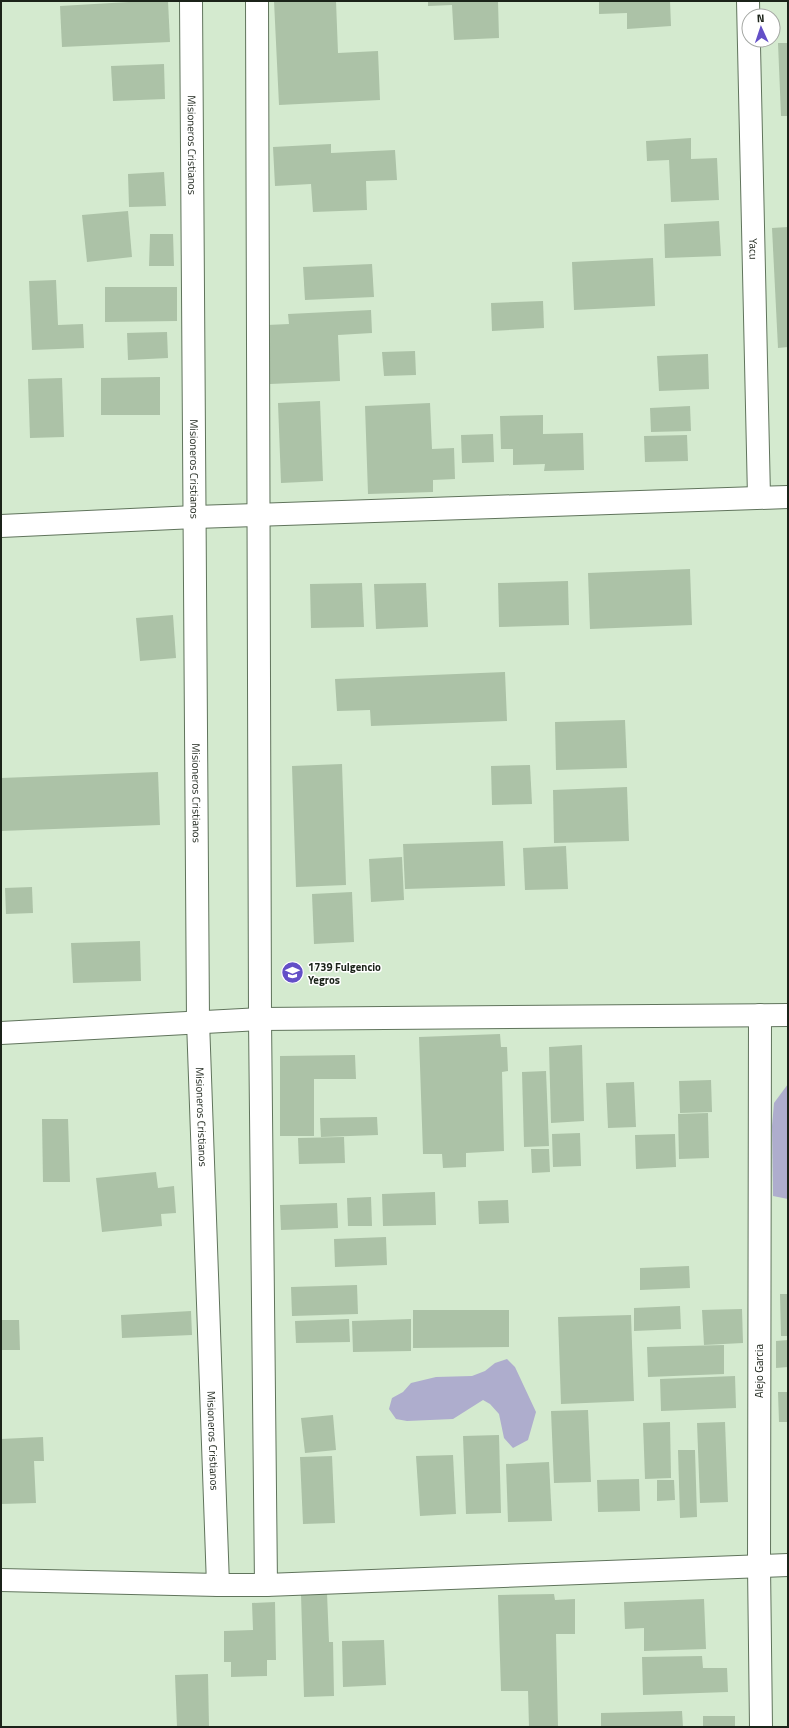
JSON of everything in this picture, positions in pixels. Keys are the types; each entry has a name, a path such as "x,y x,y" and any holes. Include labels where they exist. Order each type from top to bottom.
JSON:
{"street":[{"name":"Misioneros Cristianos","path":"191,1 198,1021 218,1585"},
{"path":"257,1 260,1019 266,1584"},
{"name":"Yacu","path":"748,1 759,497"},
{"path":"1,526 195,517 788,497"},
{"name":"Alejo Garcia","path":"760,1015 759,1566 761,1727"},
{"path":"1,1033 198,1021 260,1019 788,1015"},
{"path":"1,1580 218,1585 788,1565"}],"shaded area":[{"path":"788,1084 788,1199 773,1196 772,1126 774,1103"},
{"path":"507,1359 515,1367 536,1412 528,1440 513,1448 504,1438 499,1414 490,1404 483,1400 453,1419 407,1421 396,1419 389,1409 392,1398 403,1392 411,1383 436,1377 472,1376 485,1371 495,1363"}],"building":[{"path":"168,1 170,42 62,47 60,6"},
{"path":"274,1 336,1 338,53 378,51 380,100 279,105"},
{"path":"428,1 498,1 499,38 454,40 452,5 428,6"},
{"path":"599,1 670,1 671,26 627,29 627,13 599,14"},
{"path":"781,43 788,43 788,116 781,116 778,48 781,48"},
{"path":"164,64 165,99 113,101 111,66"},
{"path":"691,138 691,159 717,158 719,200 671,202 669,160 647,161 646,141"},
{"path":"331,144 331,153 395,150 397,180 366,181 367,210 313,212 311,184 275,186 273,147"},
{"path":"164,172 166,206 129,207 128,174"},
{"path":"128,211 132,257 87,262 82,215"},
{"path":"719,221 721,256 665,258 664,224"},
{"path":"788,227 788,347 778,348 772,228"},
{"path":"150,234 173,234 174,266 149,266"},
{"path":"653,258 655,306 574,310 572,262"},
{"path":"372,264 374,297 305,300 303,267"},
{"path":"56,280 58,325 83,324 84,348 32,350 29,281"},
{"path":"105,287 177,287 177,321 105,322"},
{"path":"543,301 544,328 492,331 491,303"},
{"path":"371,310 372,333 338,335 340,381 270,384 267,325 289,324 288,314"},
{"path":"167,332 168,358 128,360 127,333"},
{"path":"415,351 416,375 384,376 382,352"},
{"path":"708,354 709,389 659,391 657,356"},
{"path":"160,377 160,415 101,415 101,378"},
{"path":"62,378 64,437 30,438 28,379"},
{"path":"320,401 323,481 281,483 278,403"},
{"path":"430,403 432,449 454,448 455,479 433,480 433,492 368,494 365,406"},
{"path":"690,406 691,431 651,432 650,408"},
{"path":"543,415 543,434 583,433 584,470 544,471 545,464 513,465 513,449 501,449 500,416"},
{"path":"493,434 494,462 462,463 461,435"},
{"path":"687,435 688,461 645,462 644,436"},
{"path":"690,569 692,625 590,629 588,573"},
{"path":"568,581 569,625 499,627 498,583"},
{"path":"362,583 364,627 311,628 310,584"},
{"path":"426,583 428,627 376,629 374,584"},
{"path":"173,615 176,658 140,661 136,618"},
{"path":"505,672 507,721 371,726 370,710 337,711 335,679"},
{"path":"625,720 627,768 556,770 555,722"},
{"path":"342,764 346,885 296,887 292,766"},
{"path":"530,765 532,804 492,805 491,766"},
{"path":"158,772 160,825 1,831 1,778"},
{"path":"627,787 629,841 554,843 553,790"},
{"path":"503,841 505,886 405,889 403,844"},
{"path":"566,846 568,889 525,890 523,848"},
{"path":"402,857 404,900 371,902 369,859"},
{"path":"32,887 33,913 6,914 5,888"},
{"path":"352,892 354,942 314,944 312,894"},
{"path":"140,941 141,981 73,983 71,943"},
{"path":"500,1034 501,1047 507,1047 508,1071 502,1072 504,1151 466,1153 466,1167 443,1168 442,1154 423,1154 419,1037"},
{"path":"582,1045 584,1121 551,1123 549,1047"},
{"path":"355,1055 356,1079 314,1079 314,1136 280,1136 280,1056"},
{"path":"546,1071 549,1146 524,1147 522,1072"},
{"path":"711,1080 712,1112 680,1113 679,1081"},
{"path":"634,1082 636,1127 608,1128 606,1083"},
{"path":"708,1113 709,1158 679,1159 678,1114"},
{"path":"377,1117 378,1135 321,1137 320,1118"},
{"path":"42,1119 68,1119 70,1182 43,1182"},
{"path":"580,1133 581,1166 553,1167 552,1134"},
{"path":"675,1134 676,1167 636,1169 635,1135"},
{"path":"344,1137 345,1163 299,1164 298,1138"},
{"path":"531,1149 549,1149 550,1172 532,1173"},
{"path":"156,1172 158,1188 174,1186 176,1213 161,1214 162,1226 102,1232 96,1178"},
{"path":"435,1192 436,1225 383,1226 382,1194"},
{"path":"371,1197 372,1226 348,1226 347,1198"},
{"path":"508,1200 509,1223 479,1224 478,1201"},
{"path":"337,1203 338,1228 281,1230 280,1205"},
{"path":"386,1237 387,1265 335,1267 334,1239"},
{"path":"689,1266 690,1288 640,1290 640,1268"},
{"path":"357,1285 358,1314 292,1316 291,1287"},
{"path":"780,1294 788,1294 788,1336 781,1336"},
{"path":"680,1306 681,1329 634,1331 634,1308"},
{"path":"742,1309 743,1343 704,1345 702,1310"},
{"path":"413,1310 509,1310 509,1347 413,1348"},
{"path":"191,1311 192,1335 122,1338 121,1315"},
{"path":"631,1315 634,1401 561,1404 558,1317"},
{"path":"349,1319 350,1342 296,1343 295,1321"},
{"path":"411,1319 411,1351 353,1352 352,1321"},
{"path":"1,1320 19,1320 20,1350 1,1350"},
{"path":"788,1340 788,1367 776,1368 776,1341"},
{"path":"724,1345 724,1374 648,1377 647,1347"},
{"path":"735,1376 736,1408 661,1411 660,1379"},
{"path":"778,1392 788,1392 788,1422 779,1422"},
{"path":"588,1410 591,1482 554,1483 551,1411"},
{"path":"333,1415 336,1450 305,1453 301,1418"},
{"path":"670,1422 671,1478 645,1479 643,1423"},
{"path":"725,1422 728,1502 700,1503 697,1423"},
{"path":"499,1435 501,1513 466,1514 463,1436"},
{"path":"43,1437 44,1461 34,1461 36,1503 1,1504 1,1439"},
{"path":"678,1450 695,1450 697,1517 680,1518"},
{"path":"453,1455 456,1514 420,1516 416,1456"},
{"path":"332,1456 335,1523 303,1524 300,1457"},
{"path":"549,1462 552,1521 508,1522 506,1464"},
{"path":"639,1479 640,1511 598,1512 597,1480"},
{"path":"657,1480 674,1480 675,1500 657,1501"},
{"path":"327,1593 329,1642 333,1642 334,1696 304,1697 301,1594"},
{"path":"554,1594 555,1600 575,1599 575,1634 556,1634 558,1727 529,1727 528,1691 501,1691 498,1595"},
{"path":"704,1599 706,1649 644,1651 644,1628 625,1629 624,1602"},
{"path":"275,1602 276,1660 267,1660 267,1676 231,1677 231,1662 224,1662 224,1631 253,1630 252,1603"},
{"path":"384,1640 386,1685 343,1687 342,1641"},
{"path":"702,1656 703,1668 727,1668 728,1692 643,1695 642,1657"},
{"path":"208,1674 209,1727 177,1727 175,1675"},
{"path":"682,1711 683,1727 601,1727 601,1713"},
{"path":"703,1716 735,1716 735,1727 703,1727"}],"place":[{"name":"1739 Fulgencio Yegros","path":"292,973"}]}
